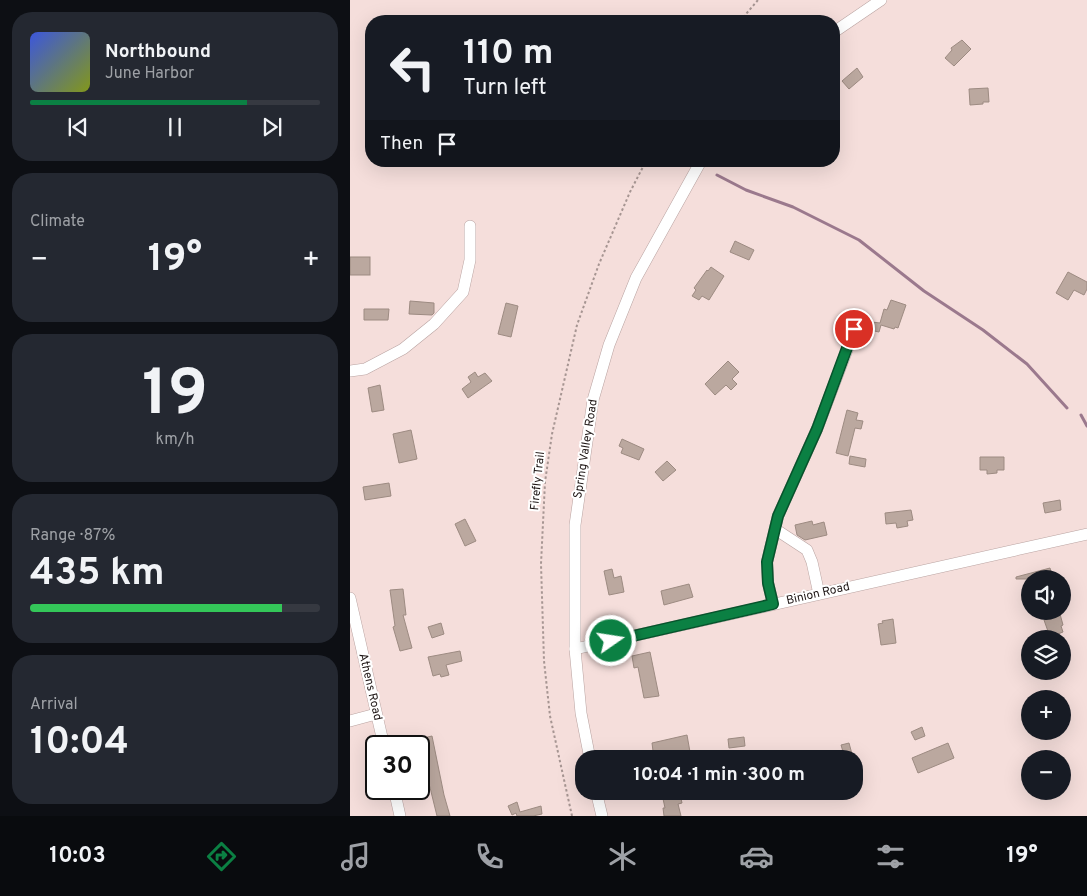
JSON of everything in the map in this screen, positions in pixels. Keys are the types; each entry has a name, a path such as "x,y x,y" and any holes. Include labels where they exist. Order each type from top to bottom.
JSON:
{"street":[{"path":"840,28 881,0"},
{"name":"Spring Valley Road","path":"588,750 581,713 575,649 575,518 593,400 609,345 636,278 698,167"},
{"path":"350,371 365,369 403,349 434,324 463,292 470,260 470,226"},
{"path":"773,604 768,583 767,562 778,516 817,429 854,329"},
{"path":"775,529 798,542 807,550 812,562 819,594"},
{"name":"Binion Road","path":"575,649 1087,534"},
{"name":"Athens Road","path":"350,598 381,735"},
{"path":"350,720 376,714"},
{"path":"396,800 400,816"},
{"path":"598,800 602,816"}],"path":[{"path":"745,15 758,0"},
{"name":"Firefly Trail","path":"572,816 550,716 544,661 541,564 545,482 552,434 577,325 618,219 643,167"}],"building":[{"path":"962,40 971,49 954,66 945,58 952,50 951,48"},
{"path":"857,68 863,77 849,89 842,81"},
{"path":"988,88 989,102 970,105 969,89"},
{"path":"735,241 754,250 749,260 730,252"},
{"path":"350,257 370,257 370,275 350,275"},
{"path":"711,267 724,276 709,300 702,296 699,300 692,296 696,290 694,288"},
{"path":"1068,272 1087,282 1087,289 1084,295 1074,290 1068,300 1056,293"},
{"path":"891,300 906,305 898,328 895,327 894,329 881,325 879,332 870,330 872,322 880,323 884,309 887,310"},
{"path":"410,301 434,303 434,313 432,315 409,314"},
{"path":"506,303 518,306 511,337 498,334"},
{"path":"364,309 389,309 388,320 364,320"},
{"path":"728,361 739,372 732,379 737,384 731,390 726,385 715,395 705,384"},
{"path":"475,372 478,377 485,373 492,381 468,398 462,389 471,382 468,377"},
{"path":"380,385 384,410 372,412 368,388"},
{"path":"847,410 858,413 856,420 863,421 861,429 855,428 848,456 836,453"},
{"path":"411,430 417,459 399,463 393,434"},
{"path":"622,439 644,449 639,460 621,453 623,448 619,446"},
{"path":"850,456 866,459 865,467 849,464"},
{"path":"980,457 1004,457 1004,470 997,470 997,473 987,474 987,470 980,470"},
{"path":"667,461 676,470 663,481 655,472"},
{"path":"389,483 391,496 365,500 363,487"},
{"path":"1060,500 1061,510 1045,513 1043,503"},
{"path":"911,510 913,520 907,521 908,526 897,528 896,523 886,524 885,513"},
{"path":"465,519 476,541 465,546 455,524"},
{"path":"812,521 813,525 824,522 827,535 805,540 797,535 795,525"},
{"path":"612,569 614,578 621,576 624,592 609,595 604,571"},
{"path":"689,584 693,597 664,605 661,591"},
{"path":"403,589 406,615 403,615 412,648 400,651 393,627 395,626 390,590"},
{"path":"893,619 896,643 881,645 878,624 883,623 882,621"},
{"path":"1044,620 1062,620 1062,630 1048,630"},
{"path":"441,623 444,634 432,638 428,627"},
{"path":"460,651 462,661 446,665 449,675 441,677 440,674 433,676 428,657"},
{"path":"650,652 659,696 644,698 638,667 634,668 632,656"},
{"path":"922,727 925,736 915,740 911,732"},
{"path":"687,735 690,750 653,750 652,743"},
{"path":"430,736 432,736 450,816 437,816 430,788"},
{"path":"744,737 745,746 729,748 728,739"},
{"path":"849,743 851,750 842,750 841,745"},
{"path":"948,743 954,758 918,773 912,758"},
{"path":"663,800 681,800 682,803 678,804 681,816 664,816 663,808 665,808"},
{"path":"517,802 520,812 541,806 542,814 517,816 516,813 512,815 508,806"}],"waterway":[{"path":"717,175 746,190 793,207 859,240 924,291 983,330 1027,364 1067,408"},
{"path":"1081,415 1087,426"}],"route":[{"path":"611,641 773,604 768,583 767,562 778,516 817,429 854,329"}]}
